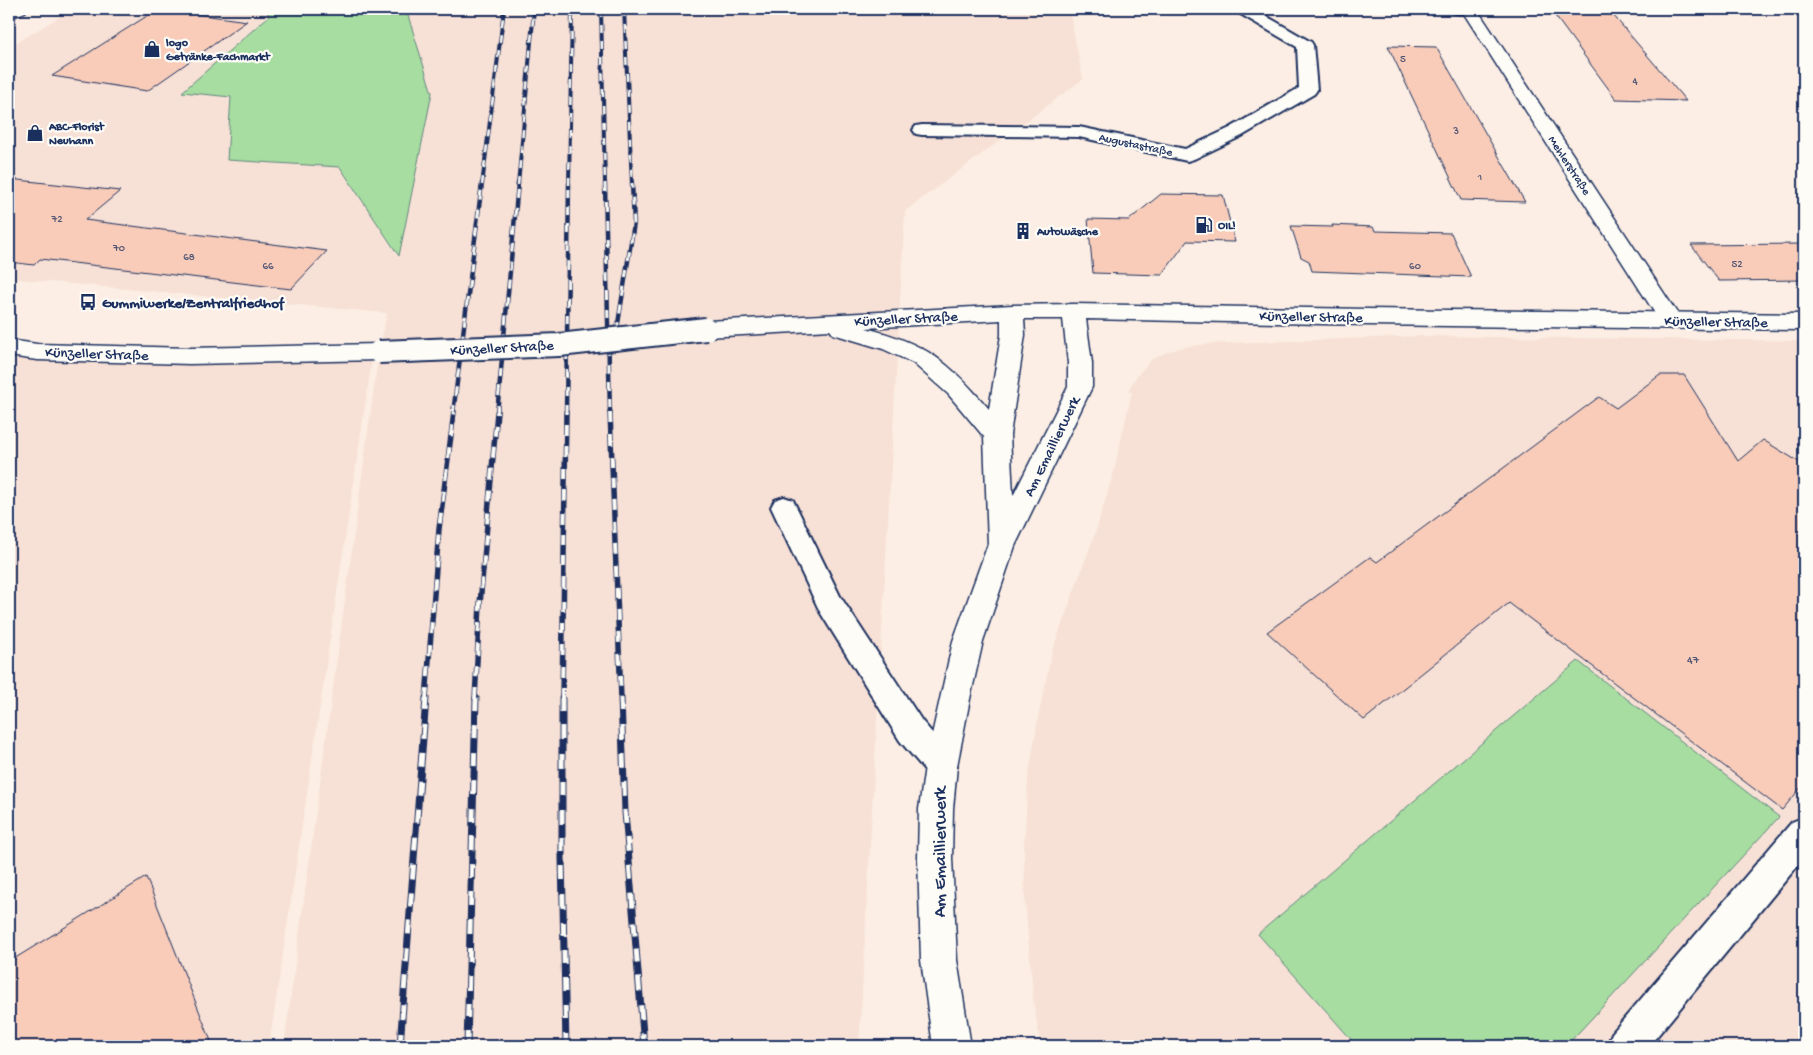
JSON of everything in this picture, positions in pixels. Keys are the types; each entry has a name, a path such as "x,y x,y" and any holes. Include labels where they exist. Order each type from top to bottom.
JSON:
{"main road":[{"path":"9,14 19,9"},
{"name":"Mehlerstraße","path":"1469,9 1671,321"},
{"name":"Künzeller Straße","path":"9,348 37,352 190,356 378,352 559,345 706,329 1012,312 1074,311 1804,322"},
{"name":"Am Emaillierwerk","path":"952,1046 939,960 935,858 936,809 941,766 968,641 1001,546 1080,387 1080,363 1074,311"},
{"name":"Am Emaillierwerk","path":"1001,546 997,435 1013,335 1012,312"},
{"path":"818,323 890,343 919,356 938,370 997,435"}],"lane":[{"name":"Augustastraße","path":"922,130 1079,132 1187,155 1236,132 1308,90 1304,45 1243,9"},
{"path":"1457,9 1469,9"},
{"path":"784,507 830,604 911,731 941,766"},
{"path":"1625,1046 1804,833"}],"shaded area":[{"path":"73,9 266,9 269,16 182,92 231,97 227,160 340,166 398,256 432,93 406,9 1114,9 1070,14 1083,79 905,211 859,1046 284,1046 379,352 387,313 9,278 9,47"},
{"path":"1423,336 1804,341 1804,1046 1041,1046 1034,1005 1025,900 1024,846 1028,780 1039,713 1052,652 1096,531 1114,471 1132,392 1128,391 1137,376 1152,359 1185,347 1207,344"},
{"path":"9,348 37,352 372,359 269,1046 9,1046"}],"green space":[{"path":"266,9 406,9 432,93 399,256 340,167 227,160 231,97 182,92 269,16"},
{"path":"1578,661 1779,817 1566,1046 1357,1046 1258,934"}],"building":[{"name":"logo Getränke-Fachmarkt","path":"158,9 247,21 147,91 52,76"},
{"path":"1550,9 1608,9 1686,101 1616,99"},
{"path":"1388,46 1436,47 1525,202 1461,200"},
{"path":"9,179 120,191 85,220 327,251 291,289 40,259 34,265 9,262"},
{"path":"1161,194 1223,195 1235,242 1187,241 1162,275 1093,273 1088,219 1129,220"},
{"path":"1332,225 1373,227 1375,231 1451,233 1471,277 1312,271 1309,261 1301,257 1291,226 1333,227"},
{"path":"1804,244 1804,280 1719,281 1691,245"},
{"path":"1660,375 1684,375 1738,461 1763,440 1804,465 1804,784 1782,810 1509,603 1364,720 1267,632 1370,557 1377,562 1599,397 1616,408"},
{"path":"146,877 213,1046 9,1046 9,962"}],"railway":[{"path":"482,185 504,9"},
{"path":"518,185 534,9"},
{"path":"569,185 572,9"},
{"path":"601,9 605,185"},
{"path":"624,9 632,185"},
{"path":"453,414 482,183"},
{"path":"497,414 518,183"},
{"path":"566,414 569,183"},
{"path":"605,183 610,414"},
{"path":"614,349 634,223 632,183"},
{"path":"426,699 439,529 454,412"},
{"path":"475,699 480,604 497,412"},
{"path":"562,699 566,412"},
{"path":"610,412 621,699"},
{"path":"400,1046 426,698"},
{"path":"467,1046 476,698"},
{"path":"621,698 625,812 644,1046"},
{"path":"562,699 562,858 566,1046"}],"place":[{"name":"logo Getränke-Fachmarkt","path":"152,49"},
{"name":"ABC-Florist Neuhann","path":"35,133"},
{"name":"OIL!","path":"1204,225"},
{"name":"Autowäsche","path":"1023,231"},
{"name":"Gummiwerke/Zentralfriedhof","path":"88,302"}]}
